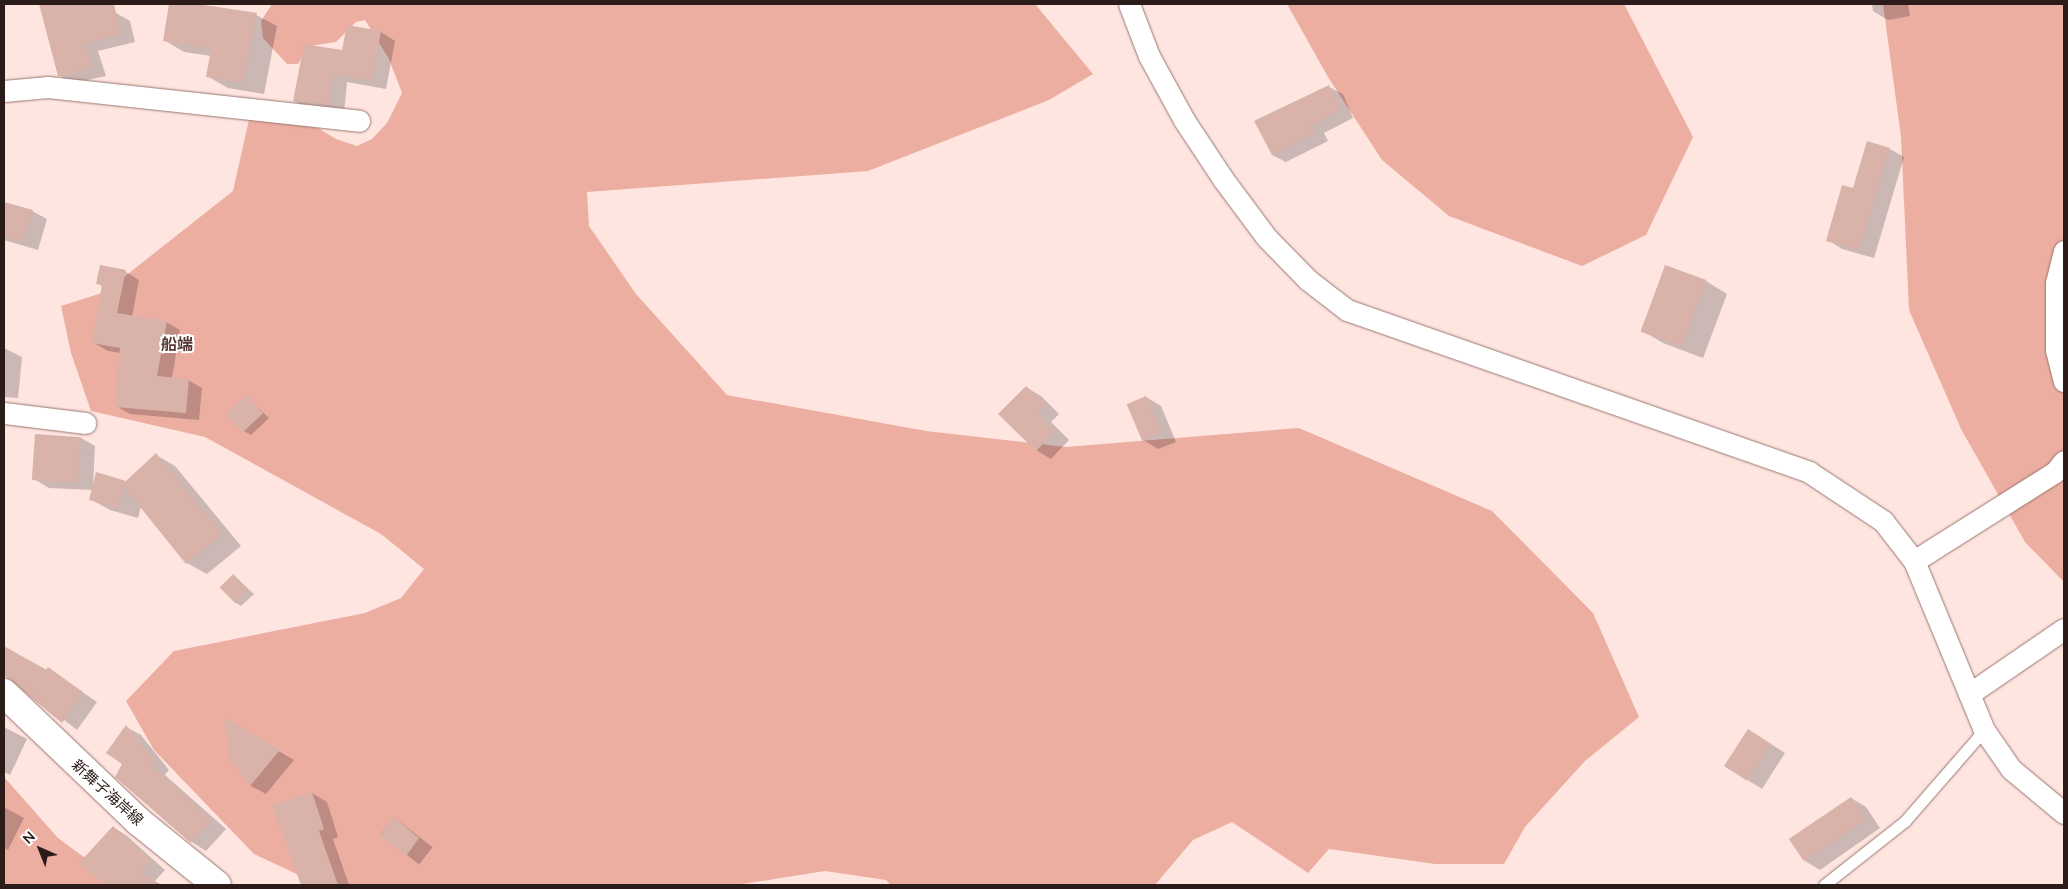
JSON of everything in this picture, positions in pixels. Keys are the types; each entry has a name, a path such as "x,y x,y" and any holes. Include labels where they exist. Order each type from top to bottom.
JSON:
{"main road":[{"name":"新舞子海岸線","path":"4,693 132,815 217,885"}],"street":[{"path":"1128,4 1149,56 1184,120 1223,179 1266,237 1308,280 1347,310 1809,472 1883,521 1914,561 1984,730 2011,770 2064,813"},
{"path":"4,91 48,87 359,121"},
{"path":"2064,251 2056,282 2056,350 2064,380"},
{"path":"4,413 85,423"},
{"path":"1914,561 2061,471"},
{"path":"1969,694 2064,630"}],"lane":[{"path":"1824,885 1905,821 1984,730"}],"shaded area":[{"path":"272,4 1035,4 1093,74 1049,100 868,171 587,192 589,226 636,294 727,395 926,431 1066,447 1299,428 1492,511 1593,613 1639,717 1585,761 1525,827 1504,864 1435,864 1329,849 1308,873 1232,822 1193,840 1155,885 891,885 886,880 825,871 736,885 320,885 254,854 154,750 126,701 174,651 365,613 401,598 424,569 381,534 205,437 91,411 71,353 61,306 105,292 233,191 250,115 308,122 336,139 357,146 372,139 387,123 402,93 389,59 365,20 356,22 336,42 309,46 298,64 287,64 263,38 261,21"},
{"path":"1287,4 1624,4 1693,137 1646,235 1582,266 1449,216 1382,160 1328,77"},
{"path":"1883,4 2064,4 2064,582 2025,542 1961,429 1909,310 1901,137"},
{"path":"4,777 58,838 122,885 4,885"}],"building":[{"path":"39,4 114,4 121,34 85,44 92,68 66,76 58,76"},
{"path":"169,4 197,4 257,13 243,83 206,77 211,49 163,41"},
{"path":"347,25 381,31 372,81 333,75 329,105 293,101 304,44 342,50"},
{"path":"1329,85 1340,110 1311,125 1315,133 1272,155 1254,121"},
{"path":"1867,141 1890,148 1859,250 1826,241 1842,185 1853,188"},
{"path":"4,202 33,210 23,242 4,236"},
{"path":"100,265 126,270 117,313 167,321 157,376 189,379 186,413 115,407 120,348 92,343 102,285 96,284"},
{"path":"1665,265 1706,280 1682,347 1641,332"},
{"path":"1026,386 1046,405 1037,413 1055,431 1036,451 998,414"},
{"path":"246,395 263,413 243,432 226,414"},
{"path":"1146,396 1162,433 1142,441 1127,404"},
{"path":"35,434 81,437 78,483 32,480"},
{"path":"156,453 222,534 186,564 124,487 118,508 89,500 96,472 126,481"},
{"path":"233,574 248,589 234,602 220,587"},
{"path":"4,646 46,670 48,667 83,692 62,723 4,675"},
{"path":"224,717 280,750 250,786 230,760"},
{"path":"126,725 155,761 151,766 212,820 191,843 115,777 122,764 106,753"},
{"path":"1748,729 1771,744 1747,781 1724,766"},
{"path":"312,792 324,829 319,831 338,885 301,885 272,805"},
{"path":"1851,797 1866,819 1804,861 1789,839"},
{"path":"393,816 419,838 406,856 380,836"},
{"path":"113,826 151,861 140,873 162,885 104,885 79,863"}],"district":[{"name":"船端","path":"177,345"}]}
